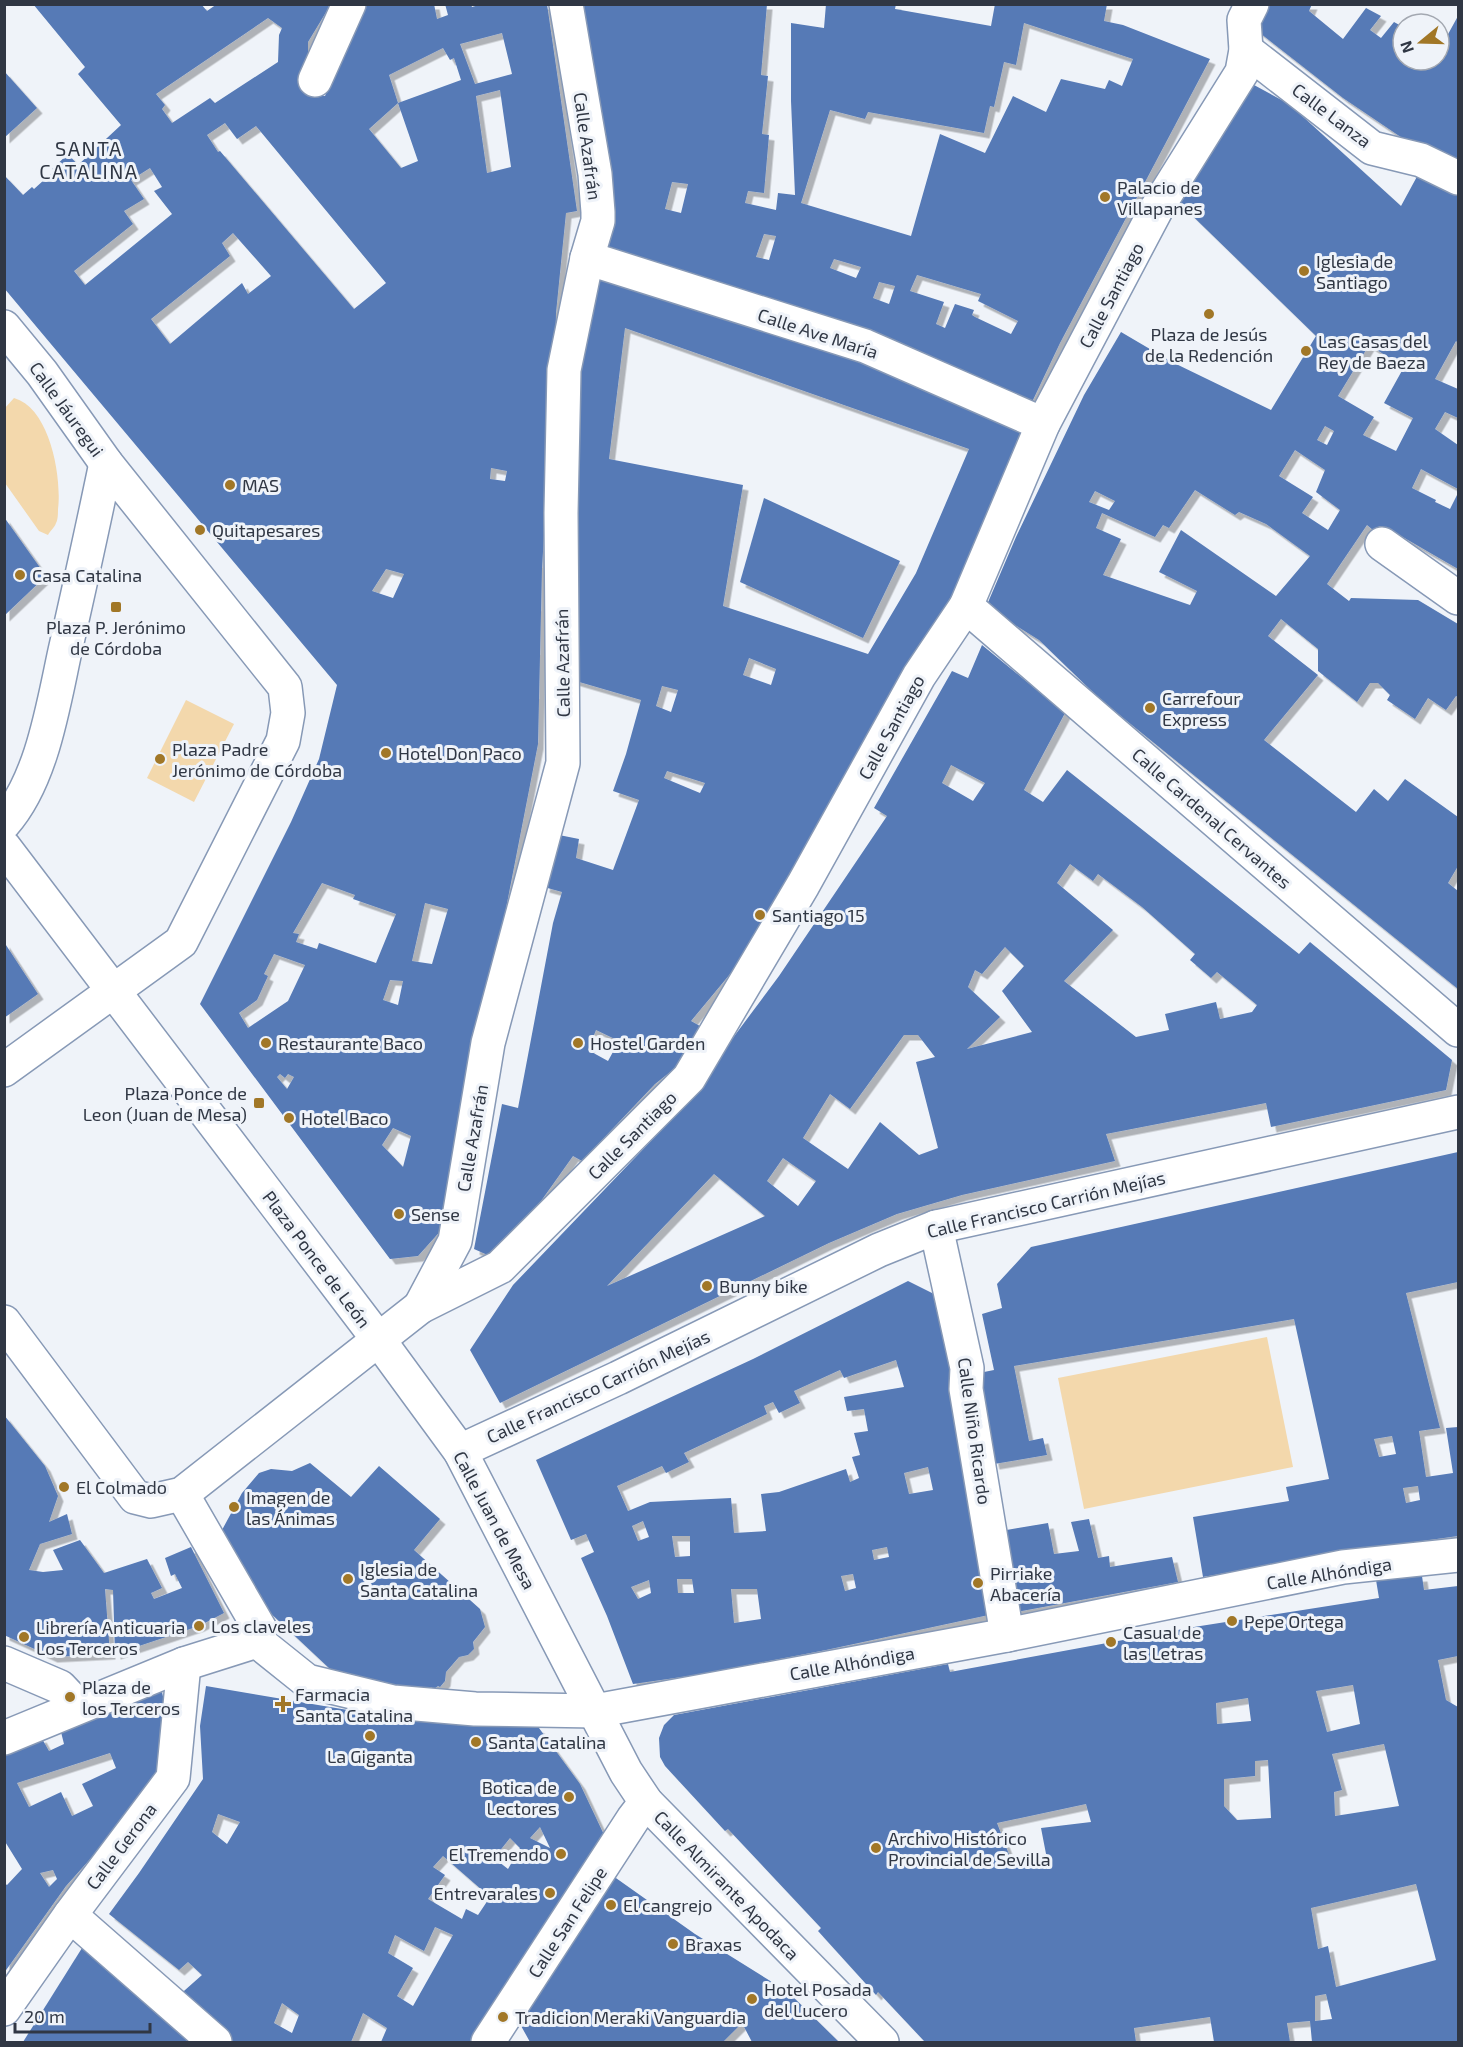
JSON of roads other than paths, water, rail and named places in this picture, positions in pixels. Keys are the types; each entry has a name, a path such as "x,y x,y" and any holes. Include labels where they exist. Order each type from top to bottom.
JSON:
{"street":[{"path":"315,80 349,4"},
{"name":"Calle Azafrán","path":"420,1308 455,1241 488,1043 563,763 561,513 564,370 587,258 598,221 594,174 566,4"},
{"name":"Calle Santiago","path":"378,1339 420,1308 500,1267 689,1078 804,885 919,676 966,606 1043,424 1157,207 1242,72 1246,50 1244,20 1252,4"},
{"name":"Calle Lanza","path":"1246,50 1372,148 1421,160 1458,178"},
{"name":"Calle Ave María","path":"587,258 865,346 1043,424"},
{"name":"Calle Jáuregui","path":"4,327 42,374 106,463"},
{"path":"4,823 11,816 36,771 106,463"},
{"path":"4,1070 181,942 284,741 288,713 285,687 106,463"},
{"path":"1382,544 1458,598"},
{"name":"Calle Cardenal Cervantes","path":"966,606 1458,1030"},
{"name":"Plaza Ponce de León","path":"4,847 378,1339 182,1494 151,1501 135,1497 4,1322"},
{"name":"Calle Francisco Carrión Mejías","path":"460,1451 618,1378 879,1250 936,1227 1458,1112"},
{"name":"Calle Niño Ricardo","path":"936,1227 968,1368 966,1389 1007,1635"},
{"name":"Calle Juan de Mesa","path":"378,1339 460,1451 595,1711"},
{"path":"4,1738 184,1664 257,1641 260,1629 182,1494"},
{"name":"Calle Alhóndiga","path":"257,1641 307,1681 393,1701 475,1709 595,1711 1007,1635 1343,1567 1458,1555"},
{"path":"4,1663 60,1687 78,1706"},
{"name":"Calle Gerona","path":"4,2009 70,1915 173,1778 184,1664"},
{"name":"Calle Almirante Apodaca","path":"595,1711 626,1772 646,1802 882,2043"},
{"name":"Calle San Felipe","path":"488,2043 646,1802"},
{"path":"70,1915 215,2043"}],"place":[{"name":"Palacio de Villapanes","path":"1105,197"},
{"name":"Iglesia de Santiago","path":"1304,271"},
{"name":"Plaza de Jesús de la Redención","path":"1209,314"},
{"name":"Las Casas del Rey de Baeza","path":"1306,351"},
{"name":"MAS","path":"230,485"},
{"name":"Quitapesares","path":"200,530"},
{"name":"Casa Catalina","path":"20,575"},
{"name":"Plaza P. Jerónimo de Córdoba","path":"116,607"},
{"name":"Carrefour Express","path":"1150,708"},
{"name":"Hotel Don Paco","path":"386,753"},
{"name":"Plaza Padre Jerónimo de Córdoba","path":"160,759"},
{"name":"Santiago 15","path":"760,915"},
{"name":"Restaurante Baco","path":"266,1043"},
{"name":"Hostel Garden","path":"578,1043"},
{"name":"Plaza Ponce de Leon (Juan de Mesa)","path":"259,1103"},
{"name":"Hotel Baco","path":"289,1118"},
{"name":"Sense","path":"399,1214"},
{"name":"Bunny bike","path":"707,1286"},
{"name":"El Colmado","path":"64,1487"},
{"name":"Imagen de las Ánimas","path":"234,1507"},
{"name":"Iglesia de Santa Catalina","path":"348,1579"},
{"name":"Pirriake Abacería","path":"978,1583"},
{"name":"Pepe Ortega","path":"1232,1621"},
{"name":"Los claveles","path":"199,1626"},
{"name":"Librería Anticuaria Los Terceros","path":"24,1637"},
{"name":"Casual de las Letras","path":"1111,1642"},
{"name":"Plaza de los Terceros","path":"70,1697"},
{"name":"Farmacia Santa Catalina","path":"283,1704"},
{"name":"La Giganta","path":"370,1736"},
{"name":"Santa Catalina","path":"476,1742"},
{"name":"Botica de Lectores","path":"569,1797"},
{"name":"Archivo Histórico Provincial de Sevilla","path":"876,1848"},
{"name":"El Tremendo","path":"561,1854"},
{"name":"Entrevarales","path":"550,1893"},
{"name":"El cangrejo","path":"611,1905"},
{"name":"Braxas","path":"673,1944"},
{"name":"Hotel Posada del Lucero","path":"752,1999"},
{"name":"Tradicion Meraki Vanguardia","path":"503,2017"}],"district":[{"name":"SANTA CATALINA","path":"89,160"}]}
